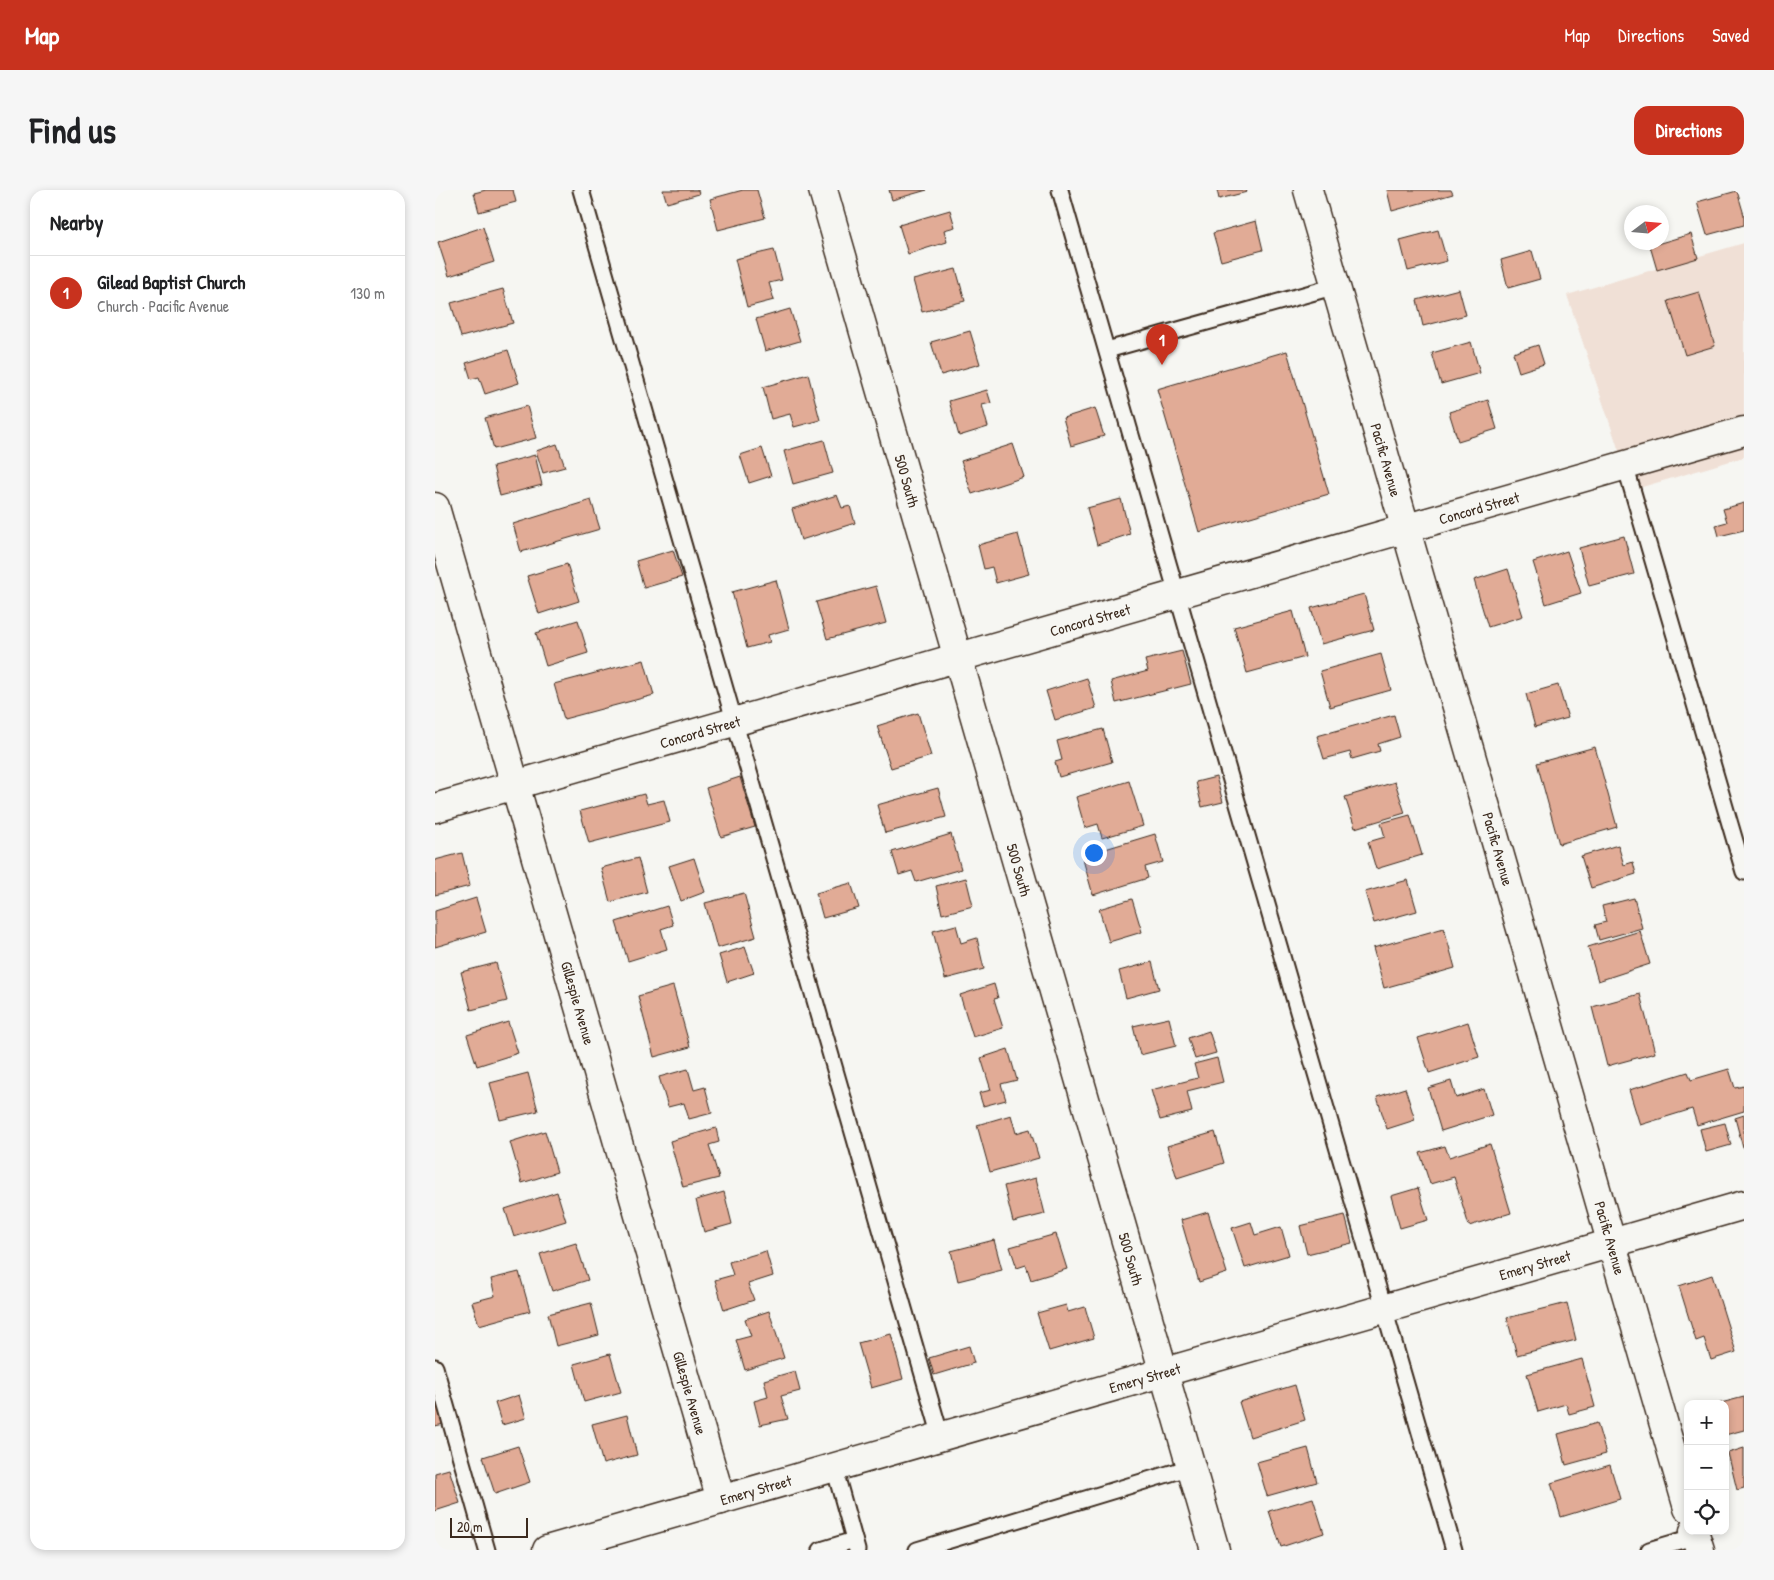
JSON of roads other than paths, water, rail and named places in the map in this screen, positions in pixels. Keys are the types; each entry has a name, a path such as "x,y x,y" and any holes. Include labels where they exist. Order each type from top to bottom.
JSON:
{"street":[{"name":"500 South","path":"823,190 1215,1550"},
{"name":"Pacific Avenue","path":"1308,190 1684,1494"},
{"name":"Concord Street","path":"435,808 1744,431"},
{"name":"Gillespie Avenue","path":"435,506 721,1500"},
{"name":"Emery Street","path":"562,1548 834,1467 1744,1205"}],"lane":[{"path":"581,190 733,722 941,1436"},
{"path":"1060,190 1454,1550"},
{"path":"1107,350 1336,286"},
{"path":"1625,466 1744,872"},
{"path":"435,1367 487,1550"},
{"path":"821,1550 855,1545 834,1467"},
{"path":"917,1550 1191,1467"},
{"path":"1649,1550 1697,1539"}],"place":[{"name":"Gilead Baptist Church","path":"1162,365"}]}
